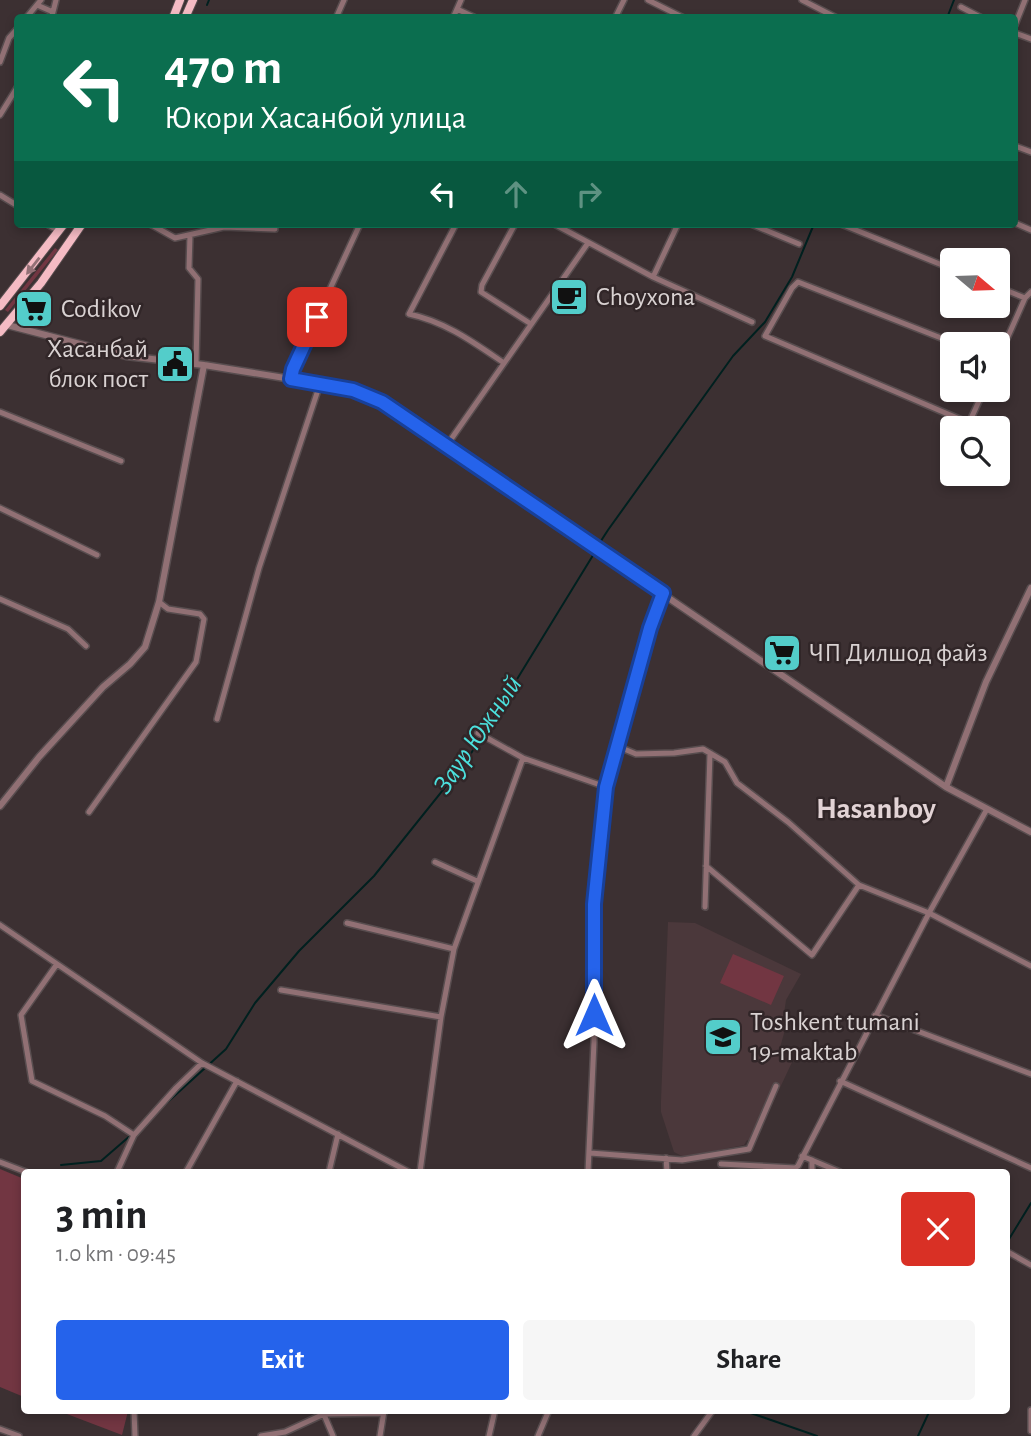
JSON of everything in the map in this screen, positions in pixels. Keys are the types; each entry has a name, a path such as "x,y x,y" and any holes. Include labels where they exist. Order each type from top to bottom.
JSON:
{"highway":[{"path":"0,332 22,308 79,228"},
{"path":"0,306 60,230 68,244"}],"street":[{"path":"455,14 461,0"},
{"path":"648,0 676,14"},
{"path":"802,0 829,14"},
{"path":"1018,18 1025,0"},
{"path":"961,8 974,14"},
{"path":"457,9 468,14"},
{"path":"0,62 9,38 14,32"},
{"path":"0,115 14,92"},
{"path":"157,228 175,238 216,228"},
{"path":"258,228 275,229"},
{"path":"291,379 293,369 358,228"},
{"path":"454,228 409,314 431,318 456,330 504,363"},
{"path":"513,228 482,285 481,292 531,324"},
{"path":"561,228 653,277 752,322"},
{"path":"653,277 676,228"},
{"path":"761,228 799,244"},
{"path":"851,228 940,264"},
{"path":"0,806 39,757 103,687 141,653 150,634 159,602 200,364 198,279 189,268 190,234"},
{"path":"447,445 588,243"},
{"path":"940,338 798,282 765,336 969,423 979,402"},
{"path":"1010,292 1025,298"},
{"path":"1010,332 1025,298 1031,292"},
{"path":"22,308 28,329"},
{"path":"7,325 126,356 200,364 320,384 372,396 946,787 1031,832"},
{"path":"217,719 259,568 320,384"},
{"path":"0,412 121,461"},
{"path":"0,508 97,555"},
{"path":"946,787 986,682 1031,588"},
{"path":"588,1169 594,1042 594,904 606,787 650,628 663,593"},
{"path":"0,598 68,629 86,646"},
{"path":"89,812 196,662 204,619 200,614 168,609 159,602"},
{"path":"478,733 523,758 606,787"},
{"path":"617,746 636,754 703,749 725,762 737,783 788,822 859,885 929,912 1031,965"},
{"path":"705,907 710,753"},
{"path":"420,1169 441,1017 454,949 523,758"},
{"path":"721,1164 795,1168 929,912 987,809"},
{"path":"435,863 477,881"},
{"path":"706,866 812,955 859,885"},
{"path":"347,923 454,949"},
{"path":"0,925 202,1063 403,1169"},
{"path":"57,964 22,1015 32,1081 105,1116 134,1135"},
{"path":"281,990 441,1017"},
{"path":"875,1015 1031,1074"},
{"path":"118,1169 134,1135 202,1063"},
{"path":"188,1169 237,1081"},
{"path":"840,1081 1031,1168"},
{"path":"590,1153 682,1160 749,1149 776,1087"},
{"path":"330,1169 338,1134"},
{"path":"802,1156 833,1169"},
{"path":"666,1158 667,1169"},
{"path":"812,1160 812,1169"},
{"path":"0,1161 21,1170"},
{"path":"1010,1253 1031,1265"},
{"path":"1031,1410 1031,1431"},
{"path":"134,1414 135,1436"},
{"path":"261,1436 285,1432 319,1414"},
{"path":"324,1414 333,1436"},
{"path":"380,1436 384,1414"},
{"path":"489,1436 494,1414"},
{"path":"538,1436 547,1414"},
{"path":"694,1436 710,1414"},
{"path":"0,1429 19,1436"}],"shaded area":[{"path":"55,248 58,250 8,312 5,310"},
{"name":"Toshkent tumani 19-maktab","path":"668,922 695,923 801,974 786,1000 783,1021 787,1023 779,1051 794,1058 754,1143 747,1140 744,1145 684,1157 674,1152 661,1112"},
{"path":"733,954 784,976 771,1005 720,983"},
{"path":"0,1169 21,1178 21,1396 0,1387"},
{"path":"67,1414 127,1414 122,1435"}],"waterway":[{"path":"207,5 209,0"},
{"name":"Заур Южный","path":"949,14 954,0"},
{"name":"Заур Южный","path":"597,547 733,356 765,322 792,277 812,228"},
{"name":"Заур Южный","path":"484,733 595,552"},
{"name":"Заур Южный","path":"161,1108 226,1049 255,1003 299,951 374,876 467,760 481,737"},
{"name":"Заур Южный","path":"61,1165 101,1161 131,1135"},
{"path":"1010,1237 1031,1203"},
{"path":"754,1414 817,1436"},
{"path":"918,1436 928,1414"}],"place":[{"name":"Choyxona","path":"569,297"},
{"name":"Codikov","path":"34,309"},
{"name":"Хасанбай блок пост","path":"175,364"},
{"name":"ЧП Дилшод файз","path":"782,653"},
{"name":"Toshkent tumani 19-maktab","path":"723,1037"}],"district":[{"name":"Hasanboy","path":"876,809"}],"route":[{"path":"317,317 291,379 372,396 663,593 650,628 606,787 594,904 594,1015"}]}
